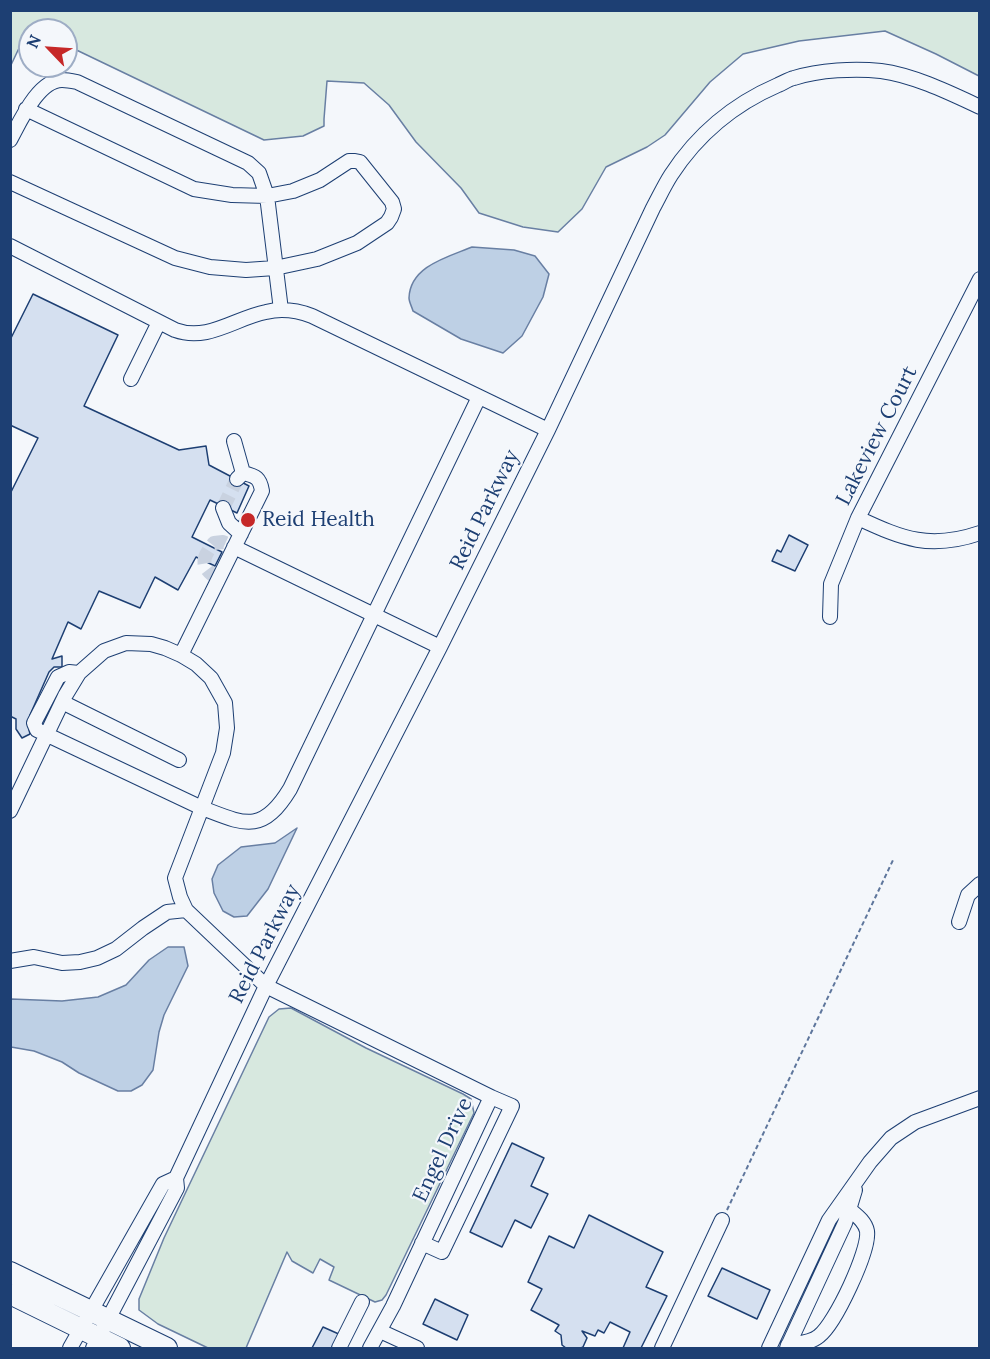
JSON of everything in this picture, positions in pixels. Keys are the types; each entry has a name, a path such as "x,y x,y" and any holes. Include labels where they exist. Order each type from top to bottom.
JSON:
{"highway":[{"path":"10,1272 167,1348"},
{"path":"10,1294 80,1330 96,1343 120,1348"}],"street":[{"name":"Reid Parkway","path":"96,1343 177,1188 176,1178 266,986 440,647 548,430 670,176 692,147 713,126 742,103 794,78 821,72 882,71 913,79 980,107"},
{"path":"10,140 26,109 43,89 60,80 77,82 248,163 259,173 267,196 281,310"},
{"path":"10,182 175,258 246,270 275,268 317,259 357,243 387,223 394,209 392,202 360,162 355,160 349,161 320,180 293,191 267,196 232,195 194,189 26,109"},
{"path":"10,246 186,334 213,331 264,312 296,310 548,430"},
{"name":"Lakeview Court","path":"830,617 831,584 858,518 980,279"},
{"path":"131,379 159,322"},
{"path":"79,673 69,672 58,677 34,723 37,730 201,808 244,823 258,821 271,814 282,803 290,789 479,397"},
{"path":"182,655 262,491 261,482 253,475 240,476 234,441"},
{"path":"224,508 228,523 241,534"},
{"path":"858,518 910,539 947,541 980,533"},
{"path":"234,547 440,647"},
{"path":"10,811 62,702 79,673 104,651 126,643 151,644 182,655 211,678 225,703 227,728 223,753 175,878 186,910 167,912 116,949 98,958 62,963 34,957 10,961"},
{"path":"62,702 179,760"},
{"path":"959,922 968,895 980,884"},
{"name":"Engel Drive","path":"186,910 266,986 491,1097 370,1348"},
{"path":"422,1243 442,1252 512,1106 491,1097"},
{"path":"769,1348 829,1220 870,1162 891,1138 906,1127 980,1098"},
{"path":"788,1347 845,1223 860,1176"},
{"name":"Reid Parkway","path":"70,1348 163,1184 176,1178"},
{"path":"788,1347 812,1341 821,1335 848,1291 867,1242 867,1229 849,1209"},
{"path":"662,1348 722,1220"},
{"path":"339,1348 362,1302"},
{"path":"380,1331 417,1348"}],"path":[{"path":"722,1220 894,858"}],"shaded area":[{"path":"11,10 979,11 979,76 885,31 799,41 743,54 710,82 665,135 647,147 606,167 582,209 558,232 523,227 479,213 461,188 416,142 389,105 364,83 327,81 324,126 303,136 264,140 78,51 78,18 18,18 18,50 11,65"},
{"path":"291,1008 366,1048 463,1094 471,1099 474,1113 382,1300 375,1302 329,1280 334,1267 320,1259 313,1273 292,1261 287,1252 246,1348 208,1348 158,1324 139,1310 139,1299 164,1238 269,1017 279,1009"}],"water":[{"path":"472,247 514,250 535,256 549,274 543,297 522,336 503,353 461,339 413,311 409,301 411,287 423,270 442,259"},
{"path":"297,828 268,889 247,916 234,917 223,911 214,893 212,879 218,865 241,847 275,843"},
{"path":"168,947 184,947 188,966 164,1015 153,1070 142,1085 131,1091 118,1091 79,1073 62,1062 34,1051 11,1047 11,999 62,1001 98,997 126,985 149,960"}],"building":[{"path":"33,294 118,335 84,406 179,450 206,446 209,465 249,486 237,513 210,500 192,537 222,552 215,566 196,557 178,590 155,577 140,608 99,591 81,629 68,622 52,659 62,656 62,667 54,667 49,672 30,715 28,725 30,734 22,738 16,729 16,719 10,716 10,494 38,438 10,425 10,340"},
{"path":"789,535 808,545 795,571 772,561 777,550 781,552"},
{"path":"512,1143 544,1158 531,1186 548,1194 531,1228 515,1220 502,1247 470,1232"},
{"path":"589,1215 663,1252 646,1287 667,1296 641,1348 623,1348 630,1332 610,1322 604,1333 598,1330 595,1336 582,1331 587,1338 583,1347 566,1348 562,1345 561,1335 555,1331 559,1325 531,1310 542,1289 528,1282 549,1236 574,1248"},
{"path":"722,1268 770,1290 757,1319 708,1296"},
{"path":"435,1299 468,1315 457,1340 423,1324"},
{"path":"323,1327 341,1335 334,1348 312,1348"}],"tunnel":[{"path":"223,508 237,479"},
{"path":"218,579 205,567 205,558 214,543 223,542 234,547"}],"place":[{"name":"Reid Health","path":"248,520"}]}
